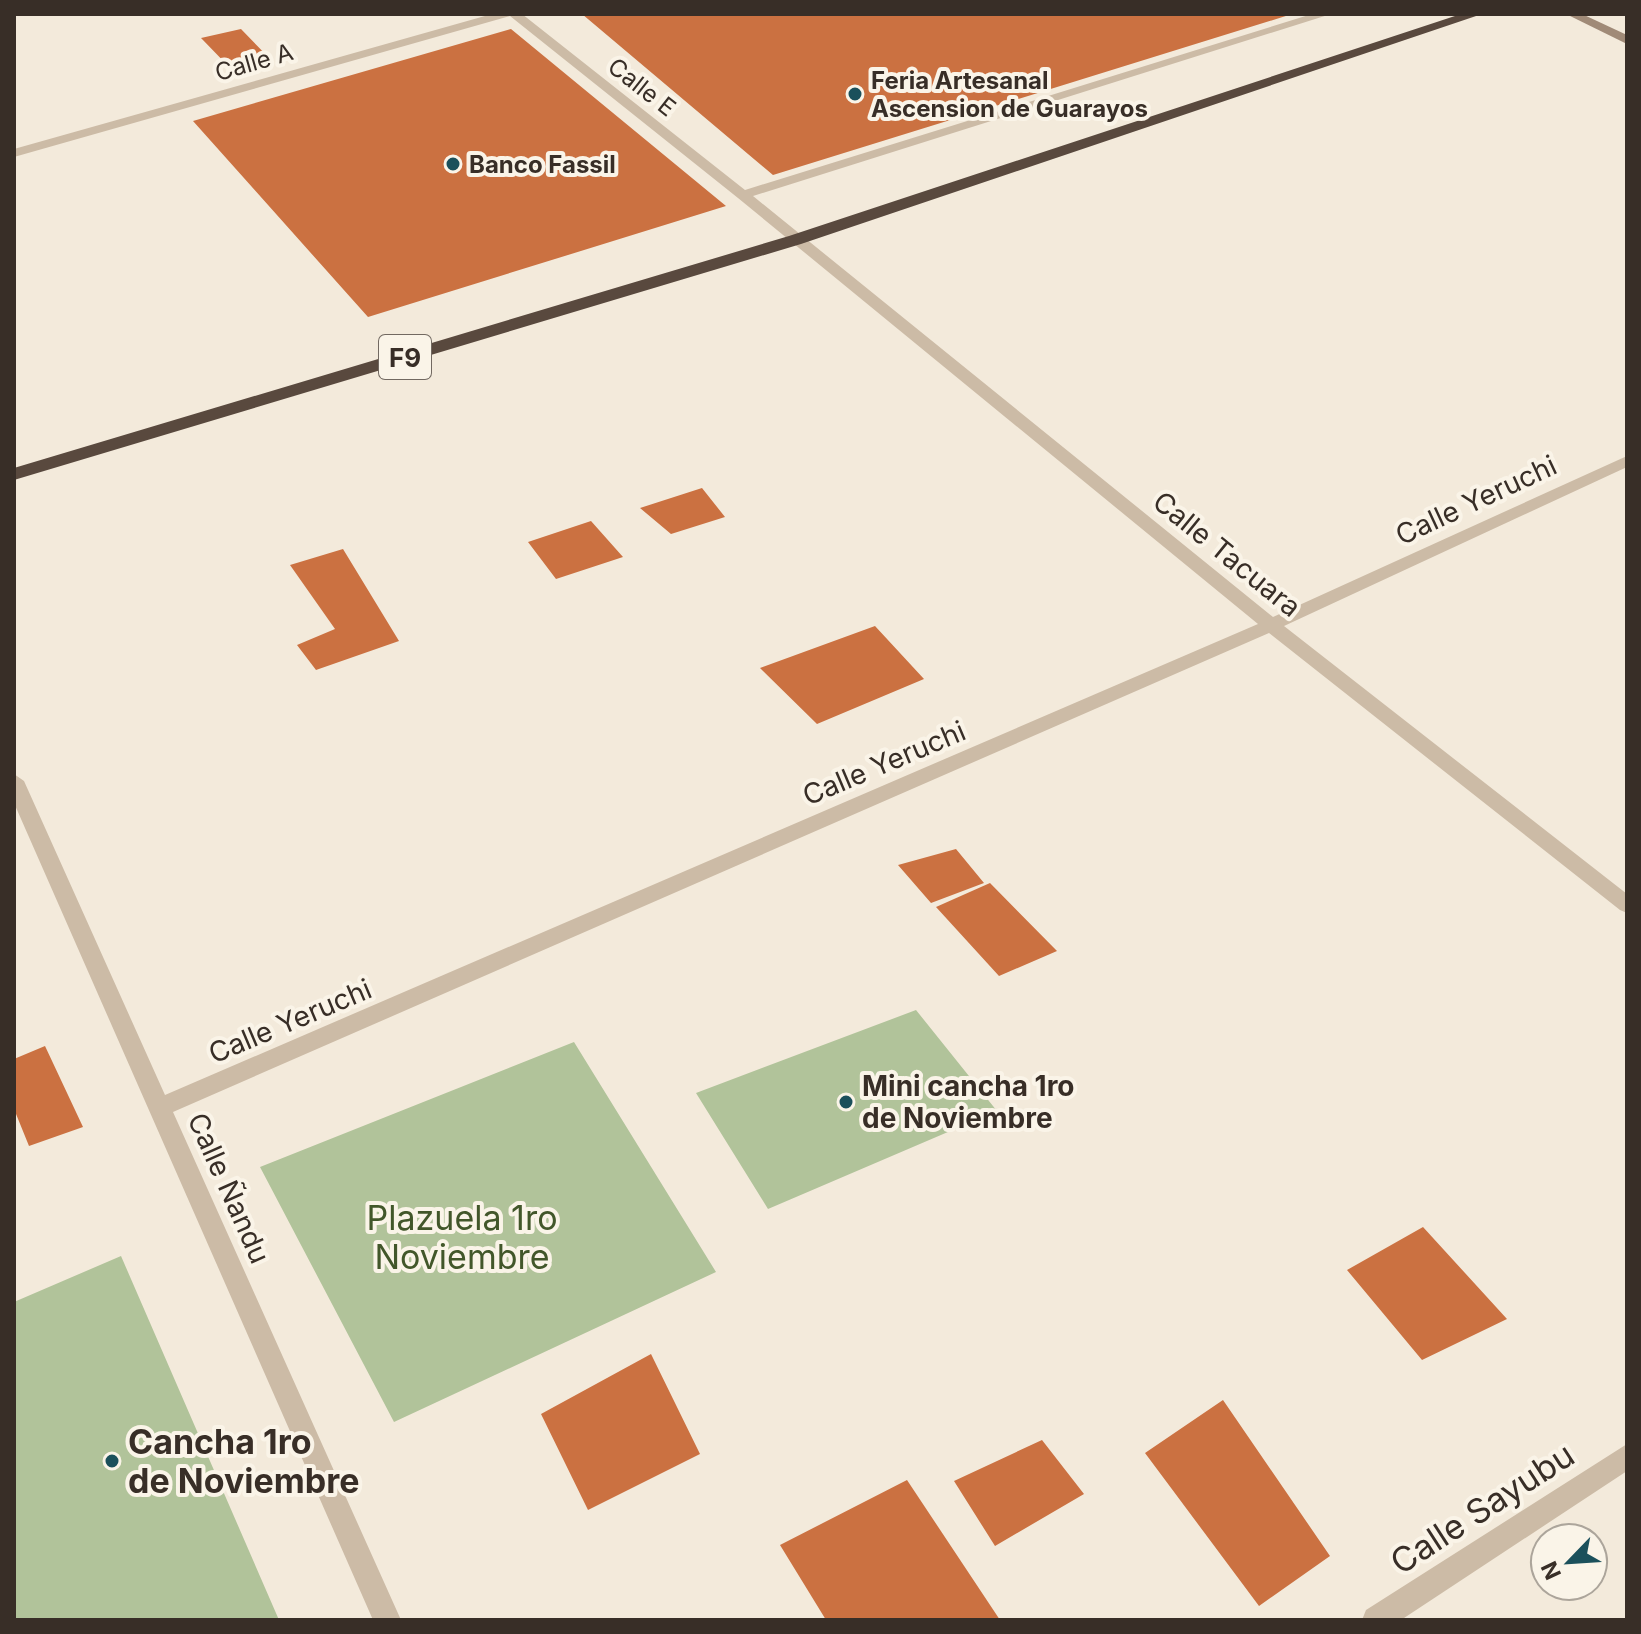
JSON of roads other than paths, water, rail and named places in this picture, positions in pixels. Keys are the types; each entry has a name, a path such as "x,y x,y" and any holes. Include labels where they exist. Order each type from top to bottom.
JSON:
{"highway":[{"name":"F9","path":"14,474 795,240 1475,14"}],"main road":[{"path":"1572,14 1627,40"}],"street":[{"name":"Calle A","path":"14,153 505,14"},
{"name":"Calle E","path":"514,14 743,195 795,240"},
{"path":"743,195 1325,14"},
{"name":"Calle Tacuara","path":"795,240 1271,625 1627,905"},
{"name":"Calle Yeruchi","path":"160,1107 1271,625 1627,461"},
{"name":"Calle Ñandu","path":"14,781 387,1620"},
{"name":"Calle Sayubu","path":"1376,1620 1627,1456"}],"place":[{"name":"Feria Artesanal Ascension de Guarayos","path":"855,94"},
{"name":"Banco Fassil","path":"453,164"},
{"name":"Mini cancha 1ro de Noviembre","path":"846,1102"},
{"name":"Cancha 1ro de Noviembre","path":"112,1461"}],"park label":[{"name":"Plazuela 1ro Noviembre","path":"462,1236"}]}
